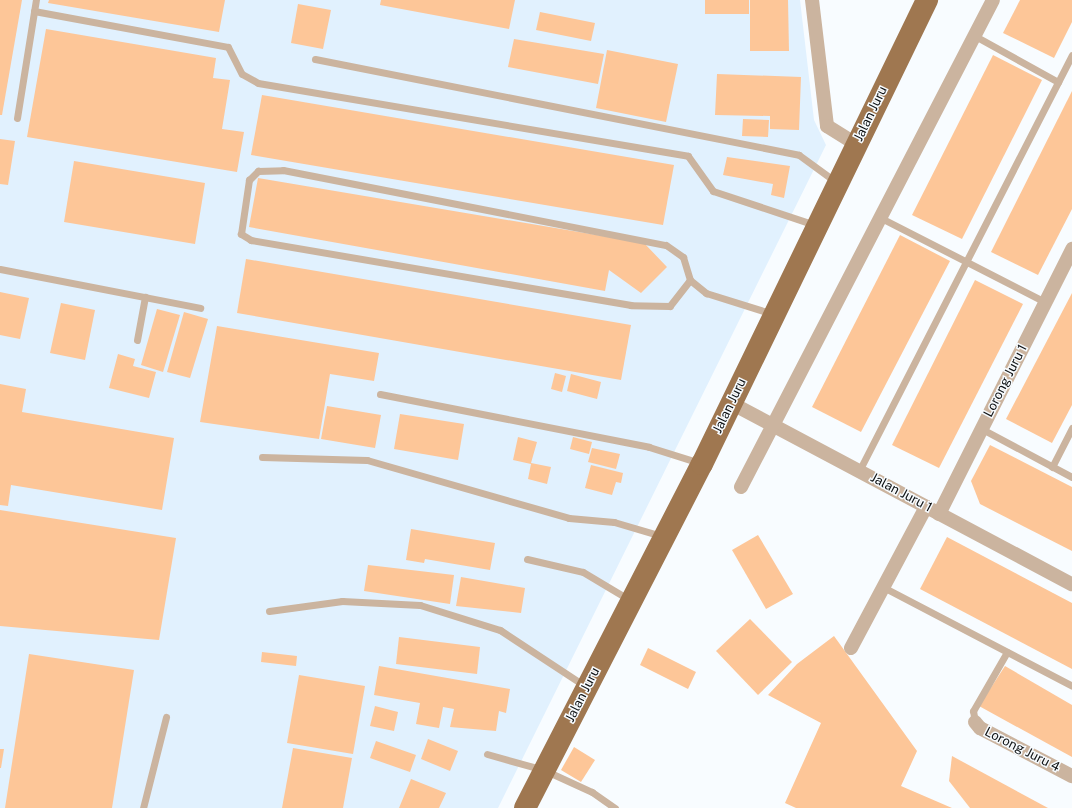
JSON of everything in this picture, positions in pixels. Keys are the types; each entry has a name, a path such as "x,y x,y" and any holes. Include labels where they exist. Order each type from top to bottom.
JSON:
{"main road":[{"name":"Jalan Juru","path":"525,808 702,464 927,0"}],"street":[{"path":"812,0 827,126 856,144"},
{"path":"741,487 993,0"},
{"name":"Lorong Juru 1","path":"939,514 1072,249"},
{"name":"Jalan Juru 1","path":"731,403 1072,584"},
{"path":"851,648 926,506"},
{"name":"Lorong Juru 4","path":"975,722 980,728 1072,776"}],"lane":[{"path":"16,118 36,0"},
{"path":"34,12 228,48 242,74 258,83 688,156 714,191 818,225"},
{"path":"975,36 1058,82"},
{"path":"859,471 1072,55"},
{"path":"315,59 799,154 838,184"},
{"path":"690,280 670,306 631,305 251,240 241,234 249,180 258,170 284,170 666,245 683,257 690,280 706,293 775,314"},
{"path":"881,218 1046,302"},
{"path":"0,268 200,308"},
{"path":"137,340 145,297"},
{"path":"380,394 649,447 702,464"},
{"path":"1052,466 1072,428"},
{"path":"982,429 1072,477"},
{"path":"262,457 367,460 570,518 614,522 664,537"},
{"path":"527,559 583,572 631,601"},
{"path":"883,587 1072,686"},
{"path":"269,611 342,601 420,605 500,630 587,687"},
{"path":"975,722 973,711 1007,652"},
{"path":"143,808 166,717"},
{"path":"487,754 544,770 592,792 615,808"}],"shaded area":[{"path":"0,0 800,0 814,120 826,145 498,808 0,808"}],"building":[{"path":"0,0 22,0 2,115 0,115"},
{"path":"49,0 225,0 219,32 48,3"},
{"path":"381,0 515,0 509,29 380,5"},
{"path":"705,0 749,0 749,14 705,14"},
{"path":"750,0 788,0 789,51 750,51"},
{"path":"1020,0 1072,0 1072,22 1054,58 1003,33"},
{"path":"298,4 331,10 323,49 291,43"},
{"path":"540,12 595,23 591,41 536,30"},
{"path":"46,29 216,58 213,78 230,80 222,129 244,132 237,172 27,137"},
{"path":"514,39 604,54 598,84 508,67"},
{"path":"607,50 678,64 666,122 596,108"},
{"path":"993,55 1042,80 962,239 912,215"},
{"path":"717,74 801,77 799,130 770,129 770,116 715,115"},
{"path":"1072,91 1072,209 1038,275 991,252"},
{"path":"262,95 674,165 663,225 251,155"},
{"path":"743,119 769,120 768,137 742,136"},
{"path":"0,139 15,141 8,185 0,184"},
{"path":"727,157 790,166 784,198 771,195 773,184 723,175"},
{"path":"74,161 205,183 195,244 64,222"},
{"path":"258,178 644,243 667,267 641,293 609,270 605,291 249,227"},
{"path":"900,235 950,261 861,432 812,407"},
{"path":"246,259 631,325 621,380 237,313"},
{"path":"975,280 1023,304 939,468 892,445"},
{"path":"0,292 29,298 20,339 0,335"},
{"path":"1072,293 1072,405 1052,443 1006,419"},
{"path":"61,303 95,310 85,360 50,353"},
{"path":"157,309 180,315 163,372 141,365"},
{"path":"184,312 208,319 190,378 167,372"},
{"path":"217,326 379,353 374,381 330,374 319,439 200,422"},
{"path":"118,354 135,359 133,366 156,372 149,398 109,388"},
{"path":"555,373 566,376 562,392 551,389"},
{"path":"571,374 601,382 597,399 567,391"},
{"path":"0,384 26,389 22,412 174,438 162,510 11,485 8,506 0,505"},
{"path":"327,406 381,415 375,448 321,439"},
{"path":"400,414 464,424 458,460 394,449"},
{"path":"518,437 537,442 531,463 551,467 547,484 528,479 531,464 513,460"},
{"path":"573,437 592,442 589,454 570,449"},
{"path":"990,445 1072,487 1072,551 980,504 971,481"},
{"path":"592,448 620,454 616,469 588,462"},
{"path":"591,465 623,473 621,483 616,482 612,495 585,488"},
{"path":"0,510 176,538 159,640 0,626"},
{"path":"411,529 495,543 490,570 425,559 424,563 406,560"},
{"path":"758,535 793,594 766,609 732,550"},
{"path":"947,537 1072,603 1072,669 920,589"},
{"path":"368,565 454,575 450,604 364,591"},
{"path":"461,577 525,588 521,613 456,606"},
{"path":"750,619 792,662 758,695 716,651"},
{"path":"834,636 917,751 901,786 952,808 796,808 785,803 821,723 768,695 797,664"},
{"path":"399,637 480,647 477,674 396,664"},
{"path":"648,648 696,672 688,689 640,665"},
{"path":"262,652 297,656 296,666 261,662"},
{"path":"29,654 134,670 112,808 5,808"},
{"path":"379,666 510,689 506,713 499,711 496,731 450,727 454,709 443,707 439,728 416,724 420,703 374,695"},
{"path":"1005,666 1072,705 1072,757 979,706"},
{"path":"299,675 365,686 353,754 287,743"},
{"path":"375,706 398,712 394,731 370,726"},
{"path":"428,739 458,751 450,771 421,759"},
{"path":"376,741 416,755 410,772 370,758"},
{"path":"574,747 595,760 581,782 561,770"},
{"path":"293,748 352,758 343,808 282,808"},
{"path":"0,749 4,749 1,768 0,768"},
{"path":"952,756 1048,808 970,808 949,781"},
{"path":"411,779 446,793 439,808 399,808"}]}
